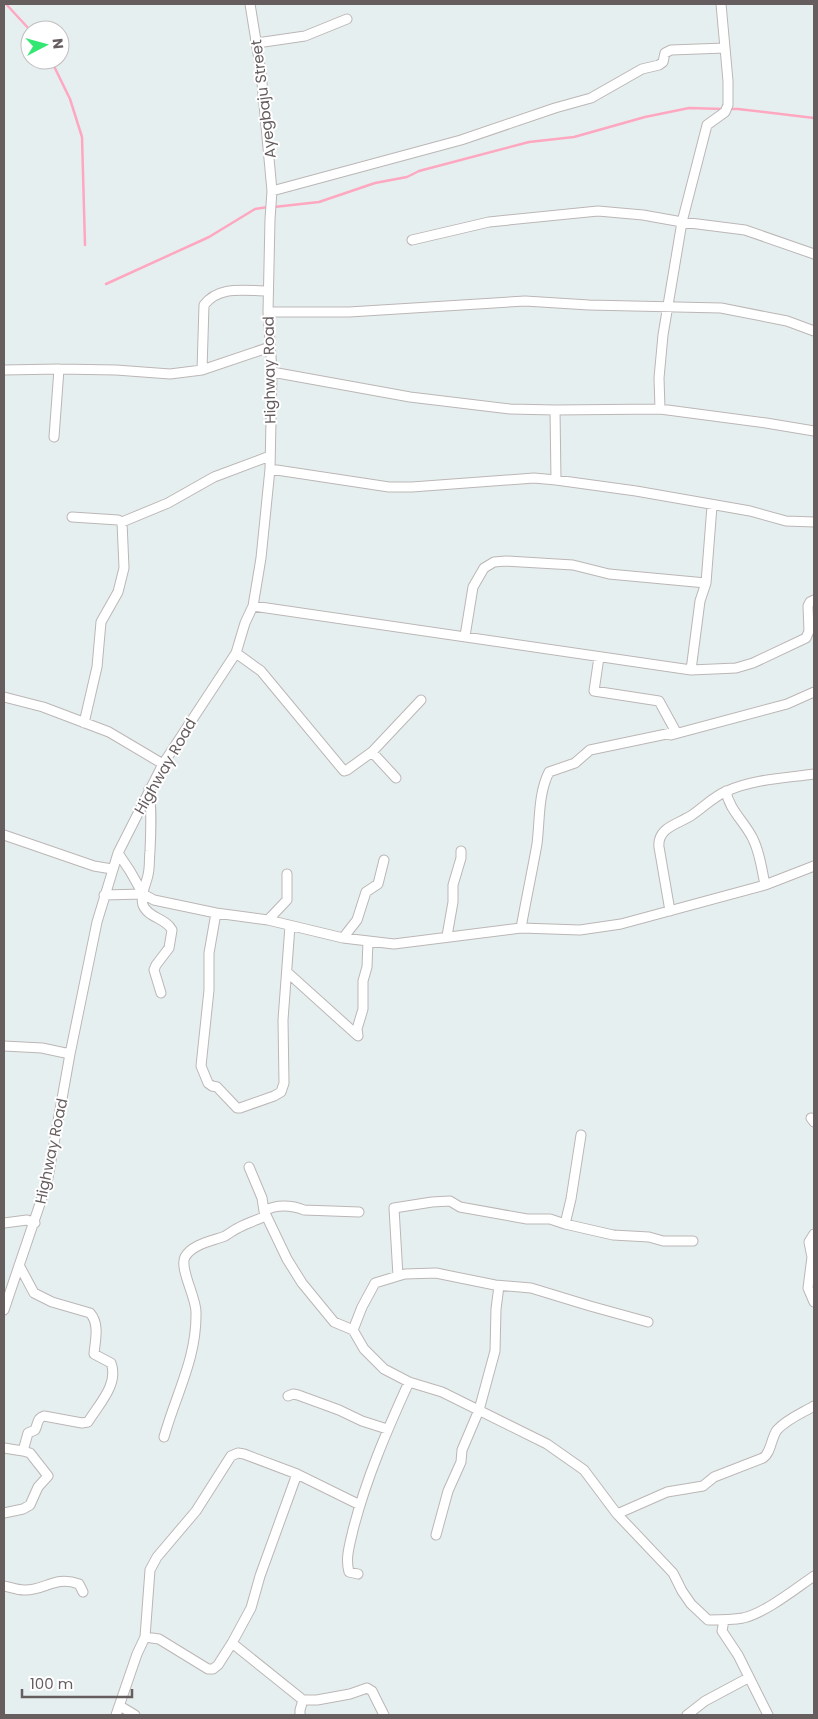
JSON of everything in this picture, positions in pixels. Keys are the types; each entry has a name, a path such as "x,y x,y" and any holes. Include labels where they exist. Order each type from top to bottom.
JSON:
{"street":[{"name":"Ayegbaju Street","path":"250,4 262,82 272,193 270,218"},
{"path":"660,409 659,378 663,335 682,222 708,125 726,109 728,81 721,4"},
{"path":"257,43 305,36 347,19"},
{"path":"272,193 461,140 555,108 591,98 642,69 663,62 665,53 671,50 725,48"},
{"path":"412,240 489,222 598,211 643,215 745,230 814,254"},
{"name":"Highway Road","path":"4,1310 47,1183 70,1054 104,895 112,869 162,764 236,653 252,606 261,558 270,469 272,372 268,291 270,218"},
{"path":"202,370 204,305 210,297 218,292 268,291"},
{"path":"268,312 349,312 525,302 668,308 721,308 787,321 814,331"},
{"path":"4,370 59,369 170,374 202,370 270,347"},
{"path":"54,437 59,369"},
{"path":"272,372 410,397 510,409 660,409 814,431"},
{"path":"555,410 556,480"},
{"path":"72,517 118,520 122,522 168,503 214,477 270,456"},
{"path":"270,469 389,487 534,478 556,480 750,512 786,521 814,522"},
{"path":"690,670 700,600 706,583 712,506"},
{"path":"84,723 97,667 98,637 101,622 118,592 124,568 122,522"},
{"path":"466,636 473,587 484,568 494,562 573,565 609,574 706,583"},
{"path":"252,606 690,670 736,668 753,663 806,638 809,631 808,606 814,600"},
{"path":"236,653 261,671 342,769 347,770 372,752 421,700"},
{"path":"521,928 537,842 544,783 549,772 575,763 590,750 676,732 659,701 594,691 598,657"},
{"path":"585,755 656,740 679,732 771,709 814,692"},
{"path":"4,697 43,708 109,732 162,764"},
{"path":"372,752 396,778"},
{"path":"670,911 658,840 661,835 674,823 691,816 704,804 726,791 754,782 814,774"},
{"path":"142,894 149,874 152,811 149,789"},
{"path":"726,791 728,801 753,839 765,885"},
{"path":"4,835 94,866 112,869"},
{"path":"447,936 453,902 453,885 461,858 461,851"},
{"path":"118,853 142,894 146,910 167,924 172,930 169,948 154,970 161,993"},
{"path":"343,938 357,920 366,892 378,884 384,860"},
{"path":"104,895 142,894 154,900 216,913 268,920 343,938 394,944 521,928 580,930 621,924 765,885 814,866"},
{"path":"268,920 286,900 287,874"},
{"path":"216,913 209,953 209,990 201,1066 208,1083 217,1087 236,1108 244,1108 274,1096 281,1092 284,1083 283,1020 290,926"},
{"path":"287,972 358,1036 363,1008 363,981 367,967 368,941"},
{"path":"4,1046 42,1048 70,1054"},
{"path":"565,1224 571,1199 580,1135"},
{"path":"249,1167 262,1198 265,1214 287,1259 302,1283 334,1322 353,1330 364,1349 384,1368 409,1382 442,1392 547,1444 584,1470 617,1514 673,1573 682,1591 708,1620 745,1618 762,1610 814,1576"},
{"path":"398,1276 394,1208 432,1202 450,1201 460,1207 527,1219 550,1219 612,1236 649,1237 663,1241 693,1241"},
{"path":"164,1437 187,1373 195,1334 196,1305 183,1264 184,1258 193,1249 227,1235 265,1214 270,1208 282,1206 296,1207 304,1210 358,1212"},
{"path":"4,1223 27,1220 35,1223"},
{"path":"814,1234 809,1242 812,1256 808,1288 814,1302"},
{"path":"20,1265 34,1293 52,1302 90,1313 94,1317 97,1323 94,1354 111,1363 114,1371 114,1382 88,1422 82,1424 41,1417 35,1430 28,1432 23,1451"},
{"path":"353,1330 362,1307 375,1283 405,1274 436,1273 499,1286 531,1288 648,1322"},
{"path":"436,1535 448,1491 461,1462 462,1450 478,1410 495,1351 496,1309 499,1286"},
{"path":"358,1574 348,1572 347,1565 360,1505 387,1429 409,1382"},
{"path":"288,1396 292,1394 298,1395 387,1429"},
{"path":"617,1514 667,1492 703,1486 714,1477 767,1456 776,1431 788,1420 814,1406"},
{"path":"4,1448 30,1453 48,1476 38,1487 30,1505 4,1513"},
{"path":"116,1715 144,1637 150,1570 157,1557 196,1511 231,1456 238,1453 244,1454 297,1474 360,1505"},
{"path":"144,1637 159,1639 208,1670 218,1665 252,1608 260,1576 297,1474"},
{"path":"4,1586 24,1590 60,1580 79,1584 84,1592"},
{"path":"724,1620 722,1631 738,1655 768,1715"},
{"path":"232,1643 303,1700 317,1700 350,1694 367,1688 372,1691 384,1715"},
{"path":"687,1715 705,1701 748,1678"},
{"path":"300,1715 303,1700"},
{"path":"120,1706 135,1715"}],"waterway":[{"path":"6,4 21,20"},
{"path":"56,70 70,99 82,137 85,245"},
{"path":"274,207 319,202 375,183 407,177 419,171 529,142 574,137 645,117 689,108 723,109"},
{"path":"728,109 814,118"},
{"path":"106,284 209,237 255,209 268,207"}]}
